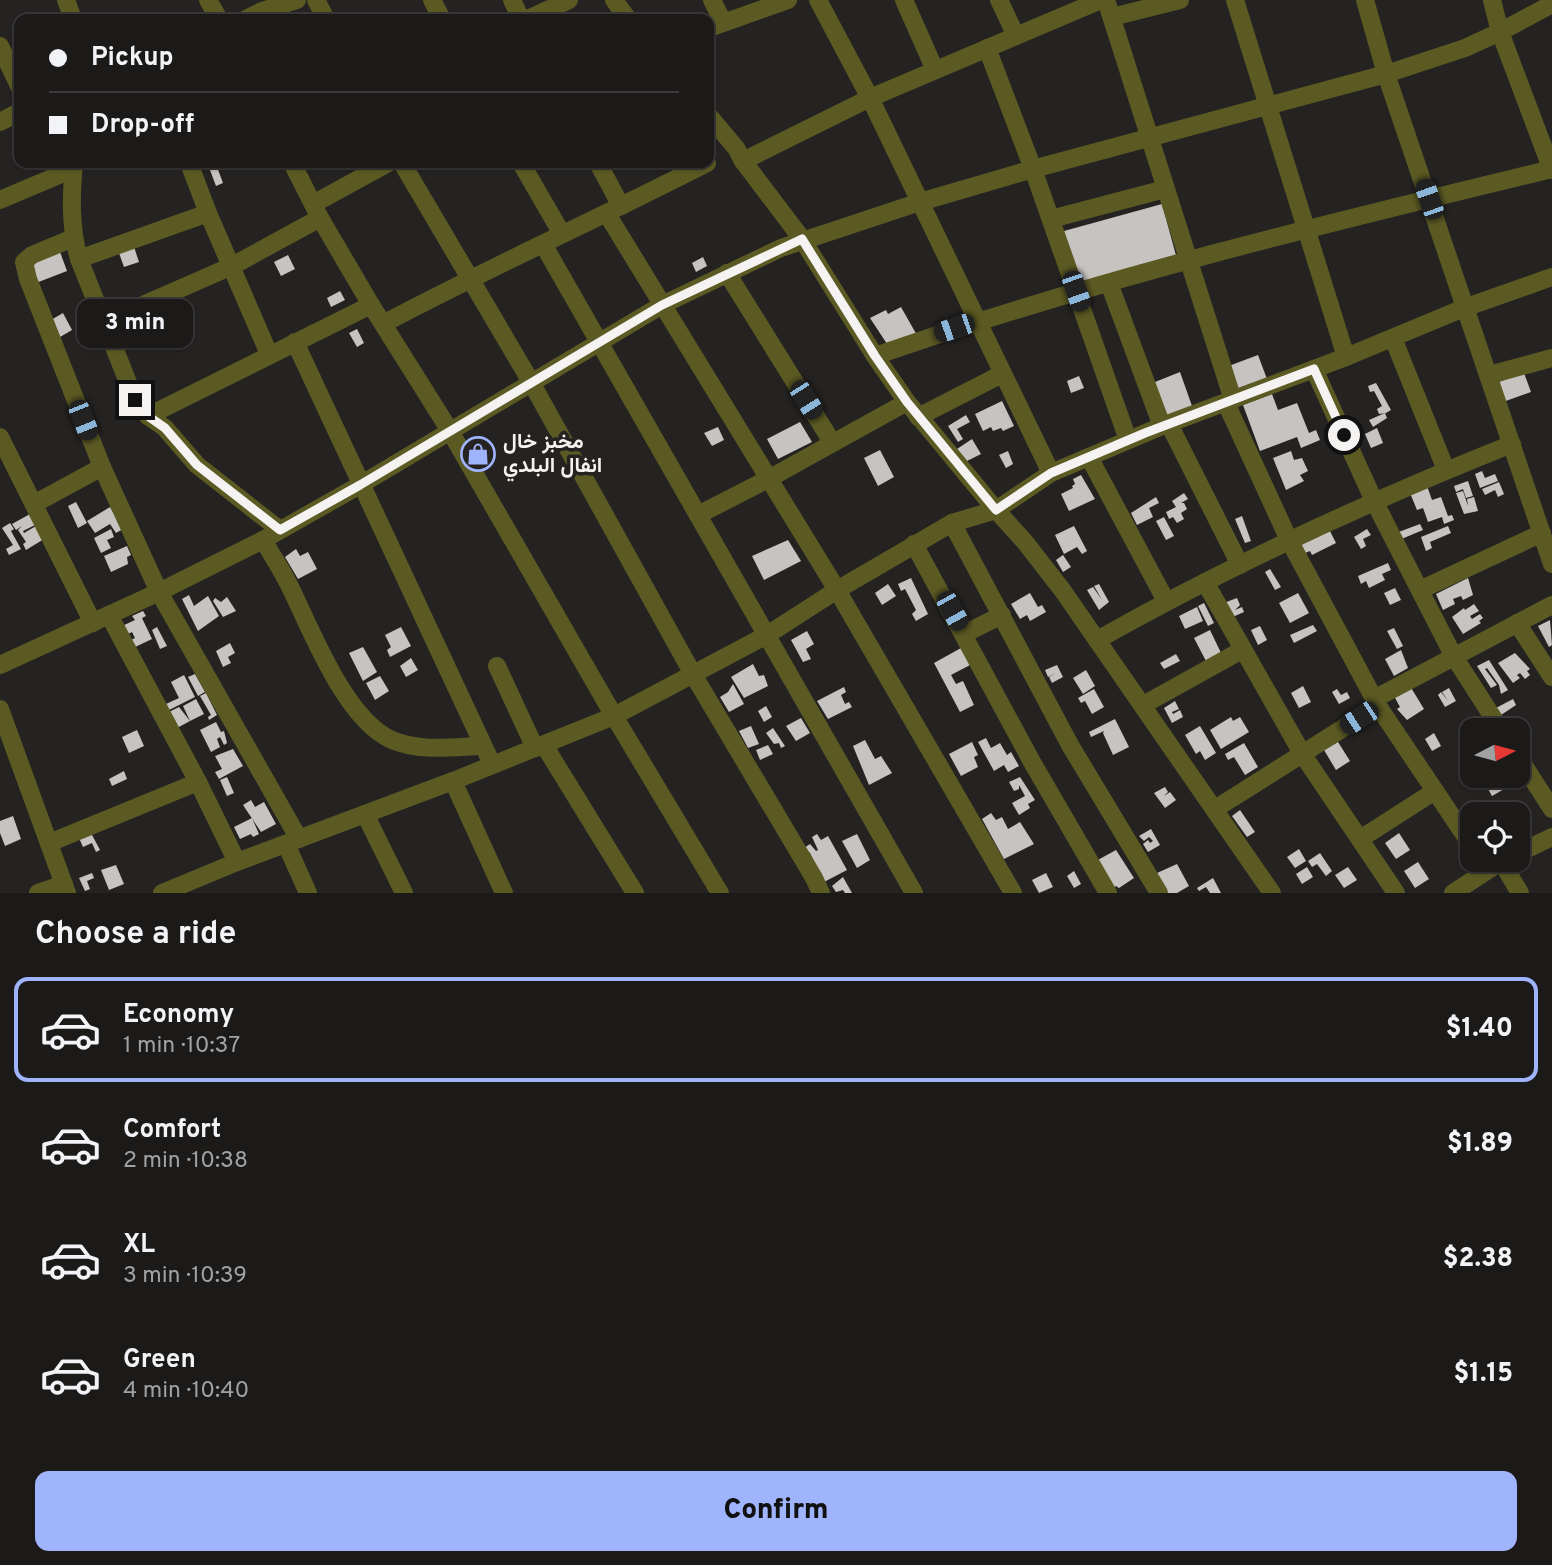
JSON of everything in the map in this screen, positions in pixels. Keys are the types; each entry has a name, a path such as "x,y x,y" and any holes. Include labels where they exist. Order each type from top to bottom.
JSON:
{"street":[{"path":"256,10 297,0"},
{"path":"539,14 569,0"},
{"path":"712,0 716,25 788,0"},
{"path":"818,0 870,99 1051,473"},
{"path":"904,0 935,71"},
{"path":"999,0 1016,36"},
{"path":"714,161 739,155 1016,36 1106,6 1180,0"},
{"path":"1235,0 1346,357"},
{"path":"1365,0 1386,74 1552,564"},
{"path":"875,356 976,321 1076,291 1552,169 1500,32 1492,0"},
{"path":"1106,6 1230,402 1289,540 1376,702 1460,828"},
{"path":"0,665 159,593 263,540 662,305 727,272 802,239 1033,169 1386,74 1450,54 1551,9"},
{"path":"0,46 14,75"},
{"path":"986,48 1033,169 1128,440"},
{"path":"714,122 802,239 907,402 996,510 1026,542 1143,705 1272,893"},
{"path":"0,200 70,168"},
{"path":"74,168 70,198 79,259 135,400 148,416 165,428 197,465 280,530"},
{"path":"191,168 269,354"},
{"path":"295,168 371,305 450,431 614,716 720,893"},
{"path":"104,322 232,266 381,168"},
{"path":"405,168 531,382 694,676 821,893"},
{"path":"524,168 562,234"},
{"path":"600,168 614,210 662,305 837,590 1013,893"},
{"path":"383,324 470,278 696,168"},
{"path":"1051,219 1165,189"},
{"path":"79,259 208,214"},
{"path":"74,238 32,255 24,262 28,279 102,467 159,593 292,842 308,893"},
{"path":"543,244 914,893"},
{"path":"727,272 832,442"},
{"path":"166,892 614,716 767,635 837,590 952,523 996,510 1051,473 1165,425 1346,357 1464,308 1552,277"},
{"path":"1110,282 1165,425 1240,565"},
{"path":"148,416 371,305"},
{"path":"1393,338 1446,470"},
{"path":"295,342 492,764"},
{"path":"1489,374 1552,358"},
{"path":"1314,369 1374,501 1453,656 1493,718"},
{"path":"918,417 1002,374"},
{"path":"698,515 907,402"},
{"path":"0,437 34,504 198,782 237,862"},
{"path":"1097,640 1166,601 1289,540 1446,470 1512,444"},
{"path":"1090,457 1166,601"},
{"path":"34,504 102,467"},
{"path":"952,523 1070,745 1159,893"},
{"path":"1420,590 1542,533"},
{"path":"263,540 291,587 324,661 367,722 392,740 420,747 482,746"},
{"path":"914,544 1032,762 1108,893"},
{"path":"1205,582 1303,755 1396,893"},
{"path":"1215,809 1303,755 1376,702 1453,656 1552,605"},
{"path":"964,634 1002,615"},
{"path":"1517,623 1552,677"},
{"path":"1143,705 1242,650"},
{"path":"497,666 540,746 635,893"},
{"path":"0,709 65,889 38,893"},
{"path":"1530,775 1552,809"},
{"path":"453,781 504,893"},
{"path":"49,843 198,782"},
{"path":"1360,839 1435,791"},
{"path":"365,814 404,893"},
{"path":"1530,847 1552,837"},
{"path":"1453,893 1481,872"},
{"path":"1501,872 1520,893"}],"building":[{"path":"217,168 223,183 216,186 210,170"},
{"path":"1162,204 1177,259 1079,286 1064,231"},
{"path":"134,247 139,262 124,267 119,253"},
{"path":"60,252 67,271 36,283 29,264"},
{"path":"288,255 295,269 281,276 274,262"},
{"path":"703,257 707,266 696,272 692,263"},
{"path":"340,291 345,300 331,307 327,298"},
{"path":"901,307 918,337 891,350 870,318 886,310 888,314"},
{"path":"63,313 72,330 60,337 51,320"},
{"path":"357,329 364,343 357,347 349,333"},
{"path":"1258,355 1267,379 1233,391 1226,367"},
{"path":"1180,372 1192,406 1163,418 1150,384"},
{"path":"1524,373 1531,392 1503,402 1496,383"},
{"path":"1079,376 1084,388 1071,393 1067,381"},
{"path":"1376,383 1391,410 1386,413 1379,414 1377,409 1382,406 1368,386"},
{"path":"1272,394 1278,410 1297,403 1309,433 1316,430 1320,440 1301,448 1297,437 1260,451 1243,405"},
{"path":"1002,401 1014,426 1003,431 1001,428 993,431 991,427 983,431 975,414"},
{"path":"1385,413 1387,418 1373,427 1369,420"},
{"path":"966,415 970,422 957,429 963,439 958,442 948,426"},
{"path":"800,422 812,442 778,459 767,439"},
{"path":"718,427 724,440 712,446 704,433"},
{"path":"1377,428 1383,443 1371,448 1365,434"},
{"path":"972,439 981,454 967,461 957,449"},
{"path":"880,450 894,477 878,486 864,458"},
{"path":"1008,451 1013,464 1006,468 999,455"},
{"path":"1291,451 1294,460 1302,458 1308,471 1300,475 1304,481 1286,490 1273,458"},
{"path":"1482,471 1485,478 1495,474 1498,481 1480,488 1475,474"},
{"path":"1081,475 1095,499 1069,511 1061,494 1073,488 1073,479"},
{"path":"1468,481 1473,496 1466,498 1463,489 1456,492 1454,486"},
{"path":"1499,482 1504,494 1498,497 1495,490 1485,495 1482,489"},
{"path":"1427,486 1432,500 1441,497 1448,516 1452,515 1454,520 1444,524 1442,517 1428,522 1423,508 1417,510 1410,493"},
{"path":"1463,491 1468,506 1467,499 1474,497 1478,511 1464,514 1456,493"},
{"path":"1184,493 1188,499 1181,503 1184,503 1187,509 1181,513 1184,519 1177,523 1173,517 1169,519 1166,512 1176,507 1172,501"},
{"path":"1156,497 1159,503 1149,508 1153,517 1137,525 1131,513"},
{"path":"76,502 87,523 78,528 68,506"},
{"path":"110,507 123,529 116,533 110,524 95,533 87,521"},
{"path":"30,514 35,525 23,531 24,533 36,526 44,539 26,550 23,544 26,542 18,530 22,526 16,530 12,524"},
{"path":"1242,516 1251,541 1245,543 1235,519"},
{"path":"1164,517 1174,536 1166,540 1156,521"},
{"path":"10,523 14,529 11,531 21,549 9,555 6,549 13,545 2,528"},
{"path":"1420,524 1423,530 1399,540 1396,533"},
{"path":"1074,526 1087,551 1082,554 1077,547 1064,554 1055,535"},
{"path":"1448,526 1451,533 1430,542 1432,548 1426,551 1421,537"},
{"path":"111,529 114,537 107,540 111,548 101,553 94,538"},
{"path":"1329,529 1336,543 1312,555 1310,551 1303,554 1298,545"},
{"path":"1367,529 1371,535 1363,539 1366,546 1361,549 1354,537"},
{"path":"788,540 801,561 764,580 752,556"},
{"path":"127,546 131,555 127,557 128,564 111,572 104,556"},
{"path":"296,549 300,556 308,552 317,569 298,579 285,557"},
{"path":"1063,555 1071,567 1063,572 1056,560"},
{"path":"1388,563 1391,570 1382,574 1385,580 1369,588 1366,581 1361,584 1358,576"},
{"path":"1270,569 1281,587 1275,590 1265,572"},
{"path":"911,578 928,614 916,621 912,614 916,610 905,589 901,591 898,584"},
{"path":"1468,578 1473,595 1463,600 1461,596 1453,599 1455,604 1443,610 1436,594"},
{"path":"888,584 896,596 882,605 875,593"},
{"path":"1099,584 1109,602 1099,610 1087,590 1093,587 1102,600 1094,586"},
{"path":"1395,588 1401,600 1390,605 1384,593"},
{"path":"1030,593 1038,607 1042,605 1046,612 1030,621 1027,615 1020,619 1011,604"},
{"path":"1298,593 1309,613 1290,623 1279,603"},
{"path":"189,595 194,606 208,596 219,616 198,631 182,599"},
{"path":"227,597 236,611 223,617 213,601 215,598 221,602"},
{"path":"1237,598 1240,605 1235,610 1242,607 1244,612 1228,619 1221,604"},
{"path":"1204,603 1214,623 1208,626 1198,606"},
{"path":"1474,604 1479,611 1470,616 1472,619 1480,614 1483,618 1479,621 1481,623 1463,634 1452,617"},
{"path":"1197,607 1203,621 1185,629 1179,616"},
{"path":"143,611 146,616 142,618 152,639 133,648 129,641 135,638 132,632 124,636 120,627 135,620 132,616"},
{"path":"1550,620 1552,645 1549,647 1538,626"},
{"path":"1313,625 1317,631 1294,643 1290,635"},
{"path":"1260,626 1267,640 1258,645 1251,630"},
{"path":"157,627 167,646 160,649 152,630"},
{"path":"401,627 411,646 390,657 387,650 391,647 385,635"},
{"path":"1394,628 1403,646 1397,649 1387,631"},
{"path":"1210,630 1222,655 1207,663 1194,638"},
{"path":"807,631 814,644 806,649 811,659 803,662 791,640"},
{"path":"230,643 235,653 228,657 231,663 223,667 216,651"},
{"path":"363,647 377,672 363,681 349,653"},
{"path":"961,648 970,665 951,675 956,684 963,681 974,705 960,712 934,663"},
{"path":"1401,650 1408,668 1394,676 1385,659"},
{"path":"1515,653 1530,669 1527,671 1530,675 1525,679 1520,673 1517,675 1520,678 1513,683 1498,663"},
{"path":"1176,654 1180,661 1164,669 1160,663"},
{"path":"411,658 418,670 406,677 400,666"},
{"path":"1489,660 1508,690 1501,694 1499,685 1487,668 1485,669 1497,685 1491,688 1477,666"},
{"path":"753,664 759,676 764,675 768,686 744,698 731,677"},
{"path":"1057,665 1063,677 1052,683 1049,677 1056,673 1048,677 1045,670"},
{"path":"1086,670 1095,686 1083,694 1073,678"},
{"path":"195,674 205,692 198,696 188,677"},
{"path":"184,675 195,697 169,710 166,704 179,698 171,682"},
{"path":"380,676 389,691 375,700 366,683"},
{"path":"733,684 744,704 729,712 720,697 728,692"},
{"path":"1303,686 1311,702 1299,708 1291,693"},
{"path":"1410,686 1424,709 1407,720 1397,709 1400,707 1394,696"},
{"path":"844,687 846,692 841,695 845,704 849,702 852,707 828,719 817,701"},
{"path":"1449,688 1456,701 1445,707 1438,695 1441,692 1448,701 1442,692"},
{"path":"1094,689 1104,707 1092,714 1085,701 1081,703 1078,698"},
{"path":"1337,689 1341,695 1347,692 1350,698 1339,704 1332,692"},
{"path":"206,693 217,715 209,720 211,715 200,696"},
{"path":"196,699 204,714 190,721 183,706"},
{"path":"1513,699 1516,705 1501,715 1496,708"},
{"path":"1175,701 1179,709 1172,712 1173,714 1180,710 1183,717 1172,723 1164,708"},
{"path":"766,706 772,717 764,722 758,711"},
{"path":"179,707 190,721 177,728 169,712"},
{"path":"1231,717 1233,721 1240,717 1249,732 1221,749 1210,730"},
{"path":"801,718 810,733 796,741 786,726"},
{"path":"1115,719 1129,747 1113,755 1104,731 1091,737 1089,732"},
{"path":"216,722 221,732 224,731 227,743 224,745 220,737 217,739 220,747 211,752 200,730"},
{"path":"751,726 759,744 748,748 739,731"},
{"path":"1200,726 1216,753 1205,760 1200,751 1196,754 1185,735"},
{"path":"773,728 785,746 781,748 779,743 774,744 766,733"},
{"path":"137,730 144,746 129,753 122,737"},
{"path":"1434,733 1441,746 1432,751 1425,739"},
{"path":"986,738 991,748 1000,743 1007,755 1011,752 1019,766 1008,772 1004,765 994,771 978,742"},
{"path":"865,740 875,759 881,756 892,773 869,785 853,746"},
{"path":"972,742 978,755 974,757 978,767 961,776 949,754"},
{"path":"1338,742 1350,761 1336,770 1324,750"},
{"path":"1244,743 1258,767 1245,775 1234,757 1228,760 1225,754"},
{"path":"768,745 773,754 760,760 756,750"},
{"path":"233,749 243,766 219,779 215,772 222,769 215,756"},
{"path":"124,771 127,779 112,786 109,779"},
{"path":"227,777 234,793 227,796 220,780"},
{"path":"1020,777 1035,800 1028,804 1030,808 1019,815 1012,803 1025,796 1019,785 1019,789 1014,791 1009,782"},
{"path":"1165,787 1168,792 1164,796 1170,792 1176,800 1165,808 1154,793"},
{"path":"1488,788 1506,788 1492,796"},
{"path":"251,800 255,807 264,802 276,824 261,832 243,805"},
{"path":"1240,810 1255,832 1247,837 1232,816"},
{"path":"991,813 996,820 1002,817 1008,829 1020,822 1034,844 1004,859 982,819"},
{"path":"13,816 21,839 5,846 0,833 0,821"},
{"path":"252,818 259,834 240,839 234,827"},
{"path":"1151,829 1160,845 1148,852 1143,844 1148,840 1150,843 1153,841 1149,837 1144,841 1139,836"},
{"path":"91,833 100,850 96,852 92,843 83,847 79,838"},
{"path":"1399,833 1410,850 1396,859 1385,843"},
{"path":"817,834 821,840 828,836 847,870 824,882 810,853 804,848 810,844 818,850 812,837"},
{"path":"857,834 870,860 857,868 842,841"},
{"path":"1299,849 1306,861 1295,868 1287,857"},
{"path":"1116,850 1134,878 1119,888 1116,886 1112,889 1096,861"},
{"path":"1320,853 1332,871 1326,876 1317,864 1312,867 1308,861"},
{"path":"1418,862 1429,879 1415,888 1404,871"},
{"path":"1177,864 1189,886 1177,893 1167,893 1157,873"},
{"path":"116,865 124,884 109,890 101,870"},
{"path":"1307,867 1313,877 1302,884 1296,874"},
{"path":"1348,867 1357,880 1344,888 1335,875"},
{"path":"1074,871 1081,884 1074,888 1067,876"},
{"path":"92,873 94,878 87,881 90,889 85,891 79,878"},
{"path":"1046,873 1053,887 1039,893 1032,880"},
{"path":"843,877 852,893 845,893 843,890 836,892 832,886"},
{"path":"1213,878 1221,893 1210,893 1206,887 1199,891 1197,888"}],"place":[{"name":"مخبز خال انفال البلدي","path":"478,454"}],"route":[{"path":"135,400 148,416 165,428 197,465 280,530 662,305 727,272 802,239 907,402 996,510 1051,473 1145,433 1314,369 1344,435"}]}
